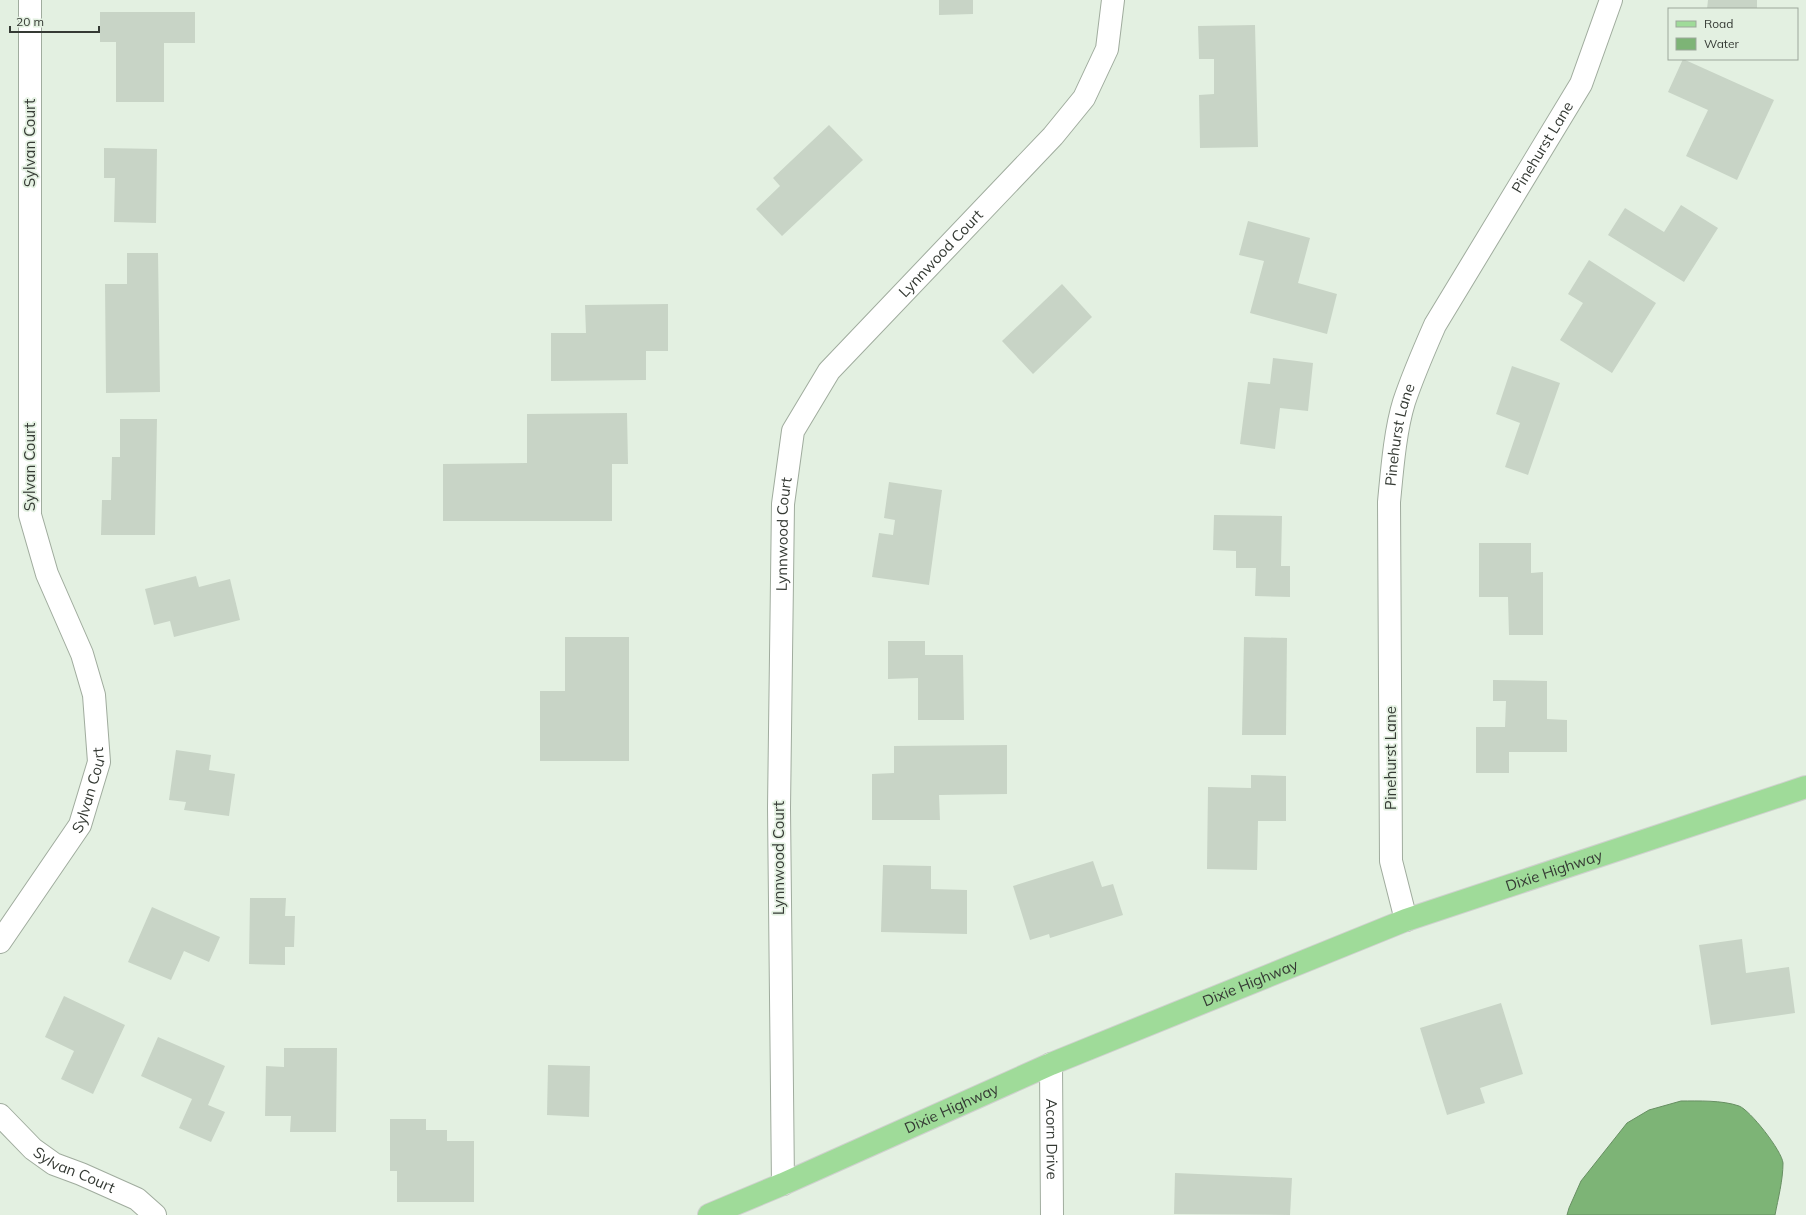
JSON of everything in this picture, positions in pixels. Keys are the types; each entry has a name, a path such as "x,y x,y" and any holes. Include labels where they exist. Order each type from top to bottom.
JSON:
{"main road":[{"name":"Dixie Highway","path":"709,1215 783,1184 1051,1064 1406,920 1806,787"}],"street":[{"name":"Sylvan Court","path":"0,942 80,825 99,762 94,695 82,654 47,574 30,515 30,0"},
{"name":"Lynnwood Court","path":"783,1184 779,808 783,504 793,432 829,371 1053,136 1084,98 1107,49 1113,0"},
{"name":"Pinehurst Lane","path":"1406,920 1391,861 1389,502 1393,458 1404,403 1420,358 1435,325 1581,84 1612,0"},
{"name":"Acorn Drive","path":"1051,1064 1052,1215"},
{"name":"Sylvan Court","path":"0,1115 33,1149 54,1164 137,1199 155,1215"}],"water":[{"path":"1681,1101 1710,1101 1739,1106 1750,1115 1765,1132 1772,1141 1783,1163 1775,1215 1567,1215 1581,1181 1627,1123 1649,1110"}],"building":[{"path":"939,0 973,0 973,14 939,15"},
{"path":"1708,0 1757,0 1757,8 1707,8"},
{"path":"100,12 195,12 195,43 164,43 164,102 116,102 116,42 100,42"},
{"path":"1255,25 1258,147 1200,148 1199,95 1214,94 1214,59 1199,59 1198,26"},
{"path":"1683,60 1685,60 1774,100 1737,180 1686,156 1708,110 1668,92"},
{"path":"829,125 863,160 782,236 756,209 780,186 773,178"},
{"path":"104,148 157,149 156,223 114,222 115,178 104,178"},
{"path":"1681,205 1718,228 1684,282 1608,235 1625,208 1664,232"},
{"path":"1248,221 1310,238 1298,283 1337,294 1327,334 1250,313 1264,261 1239,255"},
{"path":"127,253 158,253 160,392 106,393 105,284 127,284"},
{"path":"1589,260 1656,303 1612,373 1560,340 1583,303 1568,294"},
{"path":"1062,284 1092,317 1033,374 1002,341"},
{"path":"668,304 668,351 646,351 646,380 551,381 551,333 586,333 585,305"},
{"path":"1273,358 1313,363 1308,411 1280,408 1275,449 1240,444 1248,382 1270,384"},
{"path":"1512,366 1560,383 1528,475 1505,467 1520,423 1496,414"},
{"path":"627,413 628,464 612,464 612,521 443,521 443,464 527,463 527,414"},
{"path":"120,419 157,419 155,535 101,535 102,500 111,500 112,457 120,457"},
{"path":"889,482 942,490 929,585 872,577 879,533 893,535 895,520 884,518"},
{"path":"1214,515 1282,516 1281,566 1290,566 1290,597 1255,596 1256,568 1236,568 1236,551 1213,550"},
{"path":"1479,543 1531,543 1531,573 1543,572 1543,635 1509,635 1508,597 1479,597"},
{"path":"196,576 199,587 230,579 240,620 174,637 170,621 154,625 145,589"},
{"path":"565,637 629,637 629,761 540,761 540,691 565,691"},
{"path":"1244,637 1287,638 1286,735 1242,735"},
{"path":"888,641 925,641 925,655 963,655 964,720 918,720 918,678 888,679"},
{"path":"1493,680 1547,681 1547,719 1567,720 1567,752 1509,752 1509,773 1476,773 1476,727 1505,727 1506,701 1493,701"},
{"path":"1007,745 1007,794 939,795 940,820 872,820 872,774 894,773 894,746"},
{"path":"176,750 211,755 209,770 235,774 229,816 184,810 186,802 169,800"},
{"path":"1251,775 1286,776 1286,821 1258,821 1257,870 1207,869 1208,787 1251,788"},
{"path":"1093,861 1102,887 1113,884 1123,915 1050,938 1049,934 1030,940 1013,886"},
{"path":"883,865 931,866 931,889 967,890 967,934 881,932"},
{"path":"250,898 286,898 285,916 295,916 294,947 285,947 285,965 249,964"},
{"path":"152,907 220,937 209,962 184,951 171,980 128,962"},
{"path":"1742,939 1746,973 1789,967 1795,1013 1711,1025 1699,945"},
{"path":"64,996 125,1025 93,1094 61,1079 74,1051 45,1037"},
{"path":"1501,1003 1523,1074 1480,1088 1485,1103 1447,1115 1420,1028"},
{"path":"158,1037 225,1066 208,1105 225,1112 211,1142 179,1128 192,1099 141,1076"},
{"path":"284,1048 337,1048 336,1132 290,1132 291,1116 265,1116 266,1066 284,1067"},
{"path":"548,1065 590,1066 589,1117 547,1115"},
{"path":"390,1119 426,1119 426,1130 447,1130 447,1141 474,1141 474,1202 397,1202 397,1171 390,1171"},
{"path":"1175,1173 1292,1178 1290,1215 1174,1214"}]}
